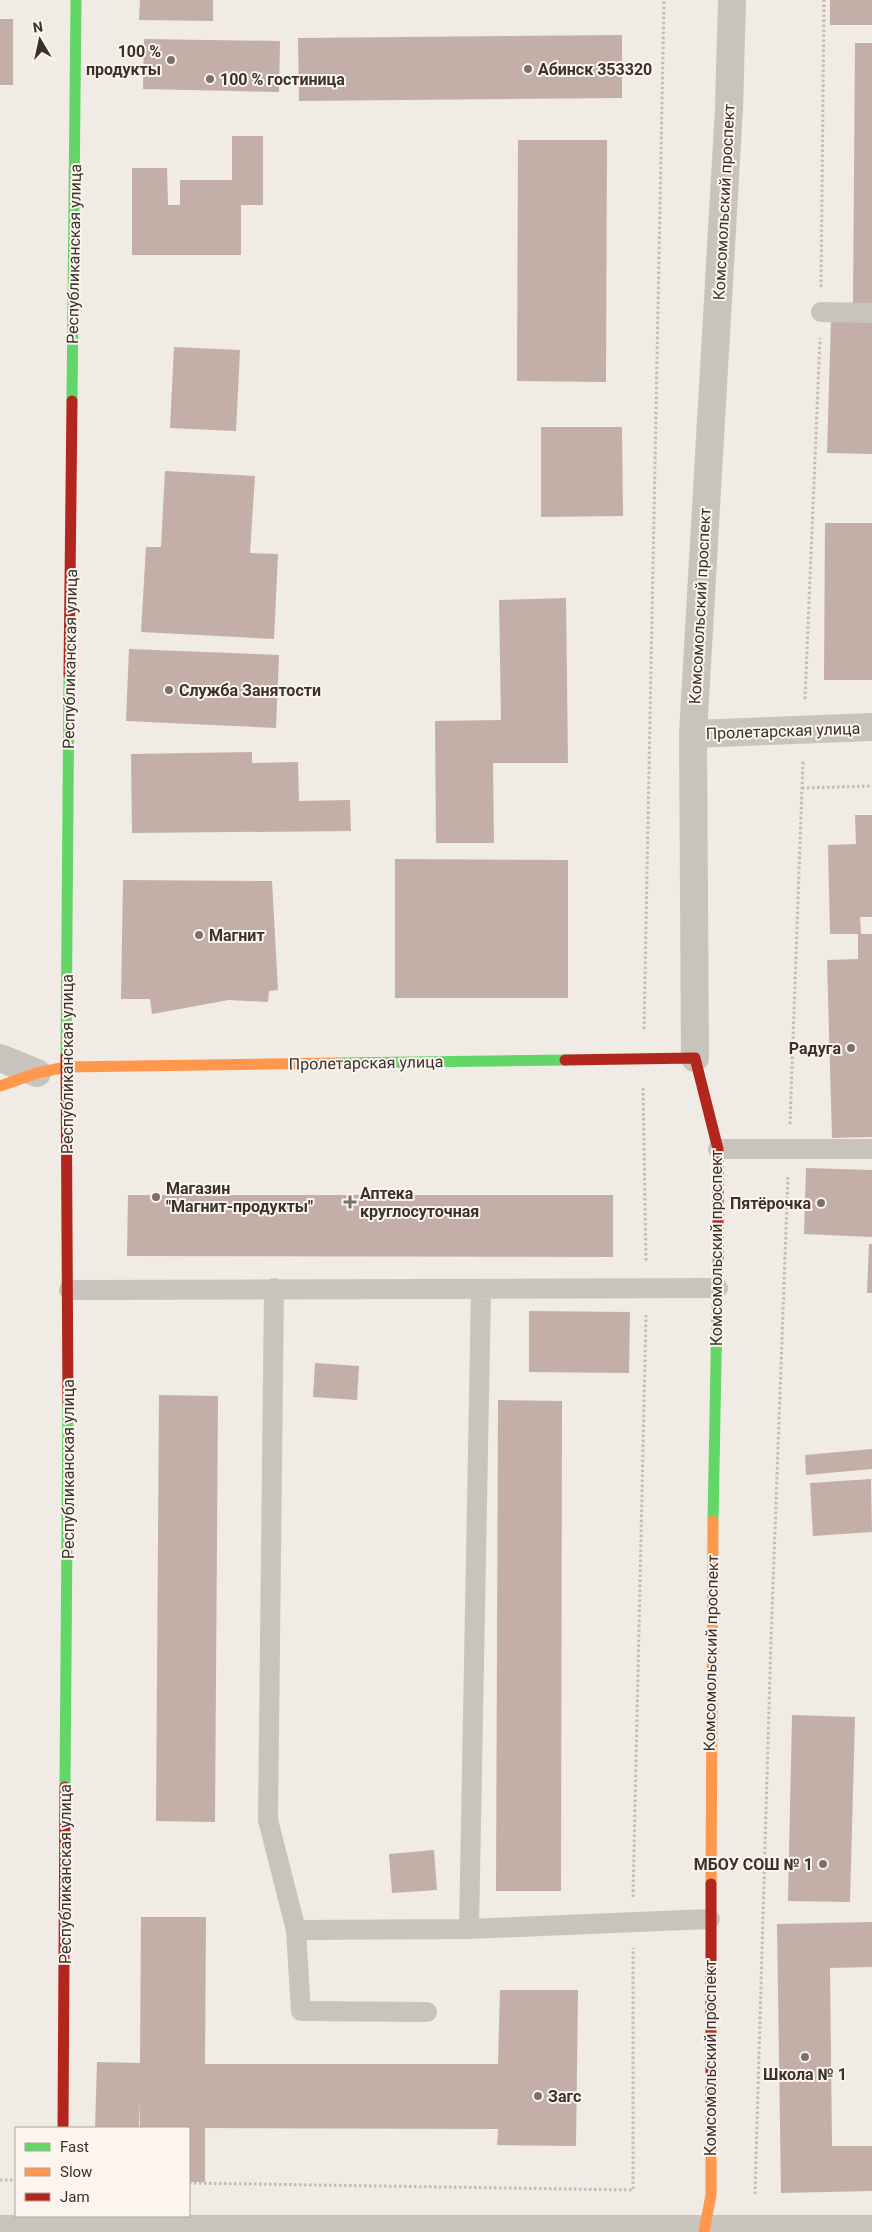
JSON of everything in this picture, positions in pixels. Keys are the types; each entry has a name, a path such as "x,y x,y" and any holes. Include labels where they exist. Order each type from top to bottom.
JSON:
{"street":[{"name":"Республиканская улица","path":"63,2127 69,1290 66,1067 76,0"},
{"name":"Комсомольский проспект","path":"704,2231 711,2195 711,1636 718,1288 718,1149 695,1058 693,734 729,108 732,0"},
{"name":"Пролетарская улица","path":"693,734 872,727"},
{"path":"0,1058 37,1073"},
{"name":"Пролетарская улица","path":"0,1086 37,1073 66,1067 695,1058"},
{"path":"0,2230 58,2226 704,2231 872,2229"}],"lane":[{"path":"821,312 872,313"},
{"path":"718,1149 872,1149"},
{"path":"274,1288 268,1820 296,1930 301,2011 427,2012"},
{"path":"69,1290 718,1288"},
{"path":"469,1928 481,1290"},
{"path":"296,1930 469,1928 710,1919"}],"path":[{"path":"756,2194 771,1639 821,312 824,0"},
{"path":"802,788 872,786"},
{"path":"0,2180 15,2180"}],"building":[{"path":"140,0 213,0 213,21 139,20"},
{"path":"830,0 872,0 872,25 830,25"},
{"path":"0,19 13,19 13,85 0,85"},
{"path":"622,35 622,98 299,101 298,38"},
{"path":"144,39 280,41 279,92 143,89"},
{"path":"855,43 872,43 872,303 853,303"},
{"path":"232,136 263,136 263,205 241,205 241,255 132,255 132,168 167,168 168,205 180,205 180,180 232,180"},
{"path":"518,140 607,140 606,382 517,381"},
{"path":"831,319 872,320 872,454 827,453"},
{"path":"174,347 240,350 236,431 170,428"},
{"path":"541,427 622,427 623,516 541,517"},
{"path":"165,471 255,476 250,553 278,554 274,639 141,632 146,547 161,547"},
{"path":"825,523 872,523 872,680 824,680"},
{"path":"566,598 568,763 493,763 494,843 436,843 435,721 501,720 499,600"},
{"path":"129,649 279,655 276,728 126,721"},
{"path":"252,752 252,763 298,762 299,801 350,800 351,831 132,833 131,754"},
{"name":"Радуга","path":"855,815 872,815 872,917 860,917 861,934 872,934 872,1137 832,1138 827,960 858,959 858,934 830,934 828,845 856,844"},
{"path":"395,859 568,860 568,998 395,998"},
{"name":"Магнит","path":"123,880 272,881 278,990 269,991 268,1002 229,1000 152,1014 150,999 121,999"},
{"path":"806,1168 872,1170 872,1237 804,1234"},
{"path":"128,1195 613,1195 613,1257 127,1256"},
{"path":"869,1244 872,1244 872,1293 867,1293"},
{"path":"529,1311 630,1312 629,1373 529,1372"},
{"path":"315,1363 359,1366 357,1400 313,1397"},
{"path":"159,1395 218,1396 215,1822 156,1821"},
{"path":"498,1400 562,1401 561,1891 496,1891"},
{"path":"872,1449 872,1469 806,1475 805,1455"},
{"path":"871,1479 872,1532 813,1536 810,1483"},
{"path":"792,1715 855,1717 850,1902 788,1901"},
{"path":"434,1850 437,1890 392,1893 389,1854"},
{"path":"141,1917 206,1917 205,2064 498,2064 500,1990 578,1990 576,2146 497,2145 498,2129 205,2128 205,2182 190,2182 190,2127 140,2127 139,2101 139,2127 95,2127 97,2062 140,2063"},
{"name":"Школа № 1","path":"872,1922 872,1967 830,1968 832,2146 872,2146 872,2191 781,2193 777,1924"}],"traffic: fast":[{"path":"72,401 76,0"},
{"path":"66,1056 69,674"},
{"path":"337,1063 565,1060"},
{"path":"713,1521 718,1257"},
{"path":"65,1787 68,1404"}],"traffic: slow":[{"path":"0,1086 37,1073 66,1067 337,1063"},
{"path":"711,1884 713,1521"},
{"path":"704,2232 711,2195 711,2100"}],"traffic: jam":[{"path":"69,674 72,401"},
{"path":"66,1056 68,1404"},
{"path":"565,1060 695,1058 718,1149 718,1257"},
{"path":"63,2127 65,1787"},
{"path":"711,1884 711,2100"}],"place":[{"name":"100 % продукты","path":"171,60"},
{"name":"Абинск 353320","path":"528,69"},
{"name":"100 % гостиница","path":"210,79"},
{"name":"Служба Занятости","path":"169,690"},
{"name":"Магнит","path":"199,935"},
{"name":"Радуга","path":"851,1048"},
{"name":"Магазин \"Магнит-продукты\"","path":"156,1197"},
{"name":"Аптека круглосуточная","path":"350,1202"},
{"name":"Пятёрочка","path":"821,1203"},
{"name":"МБОУ СОШ № 1","path":"823,1864"},
{"name":"Школа № 1","path":"805,2057"},
{"name":"Загс","path":"538,2096"}]}
